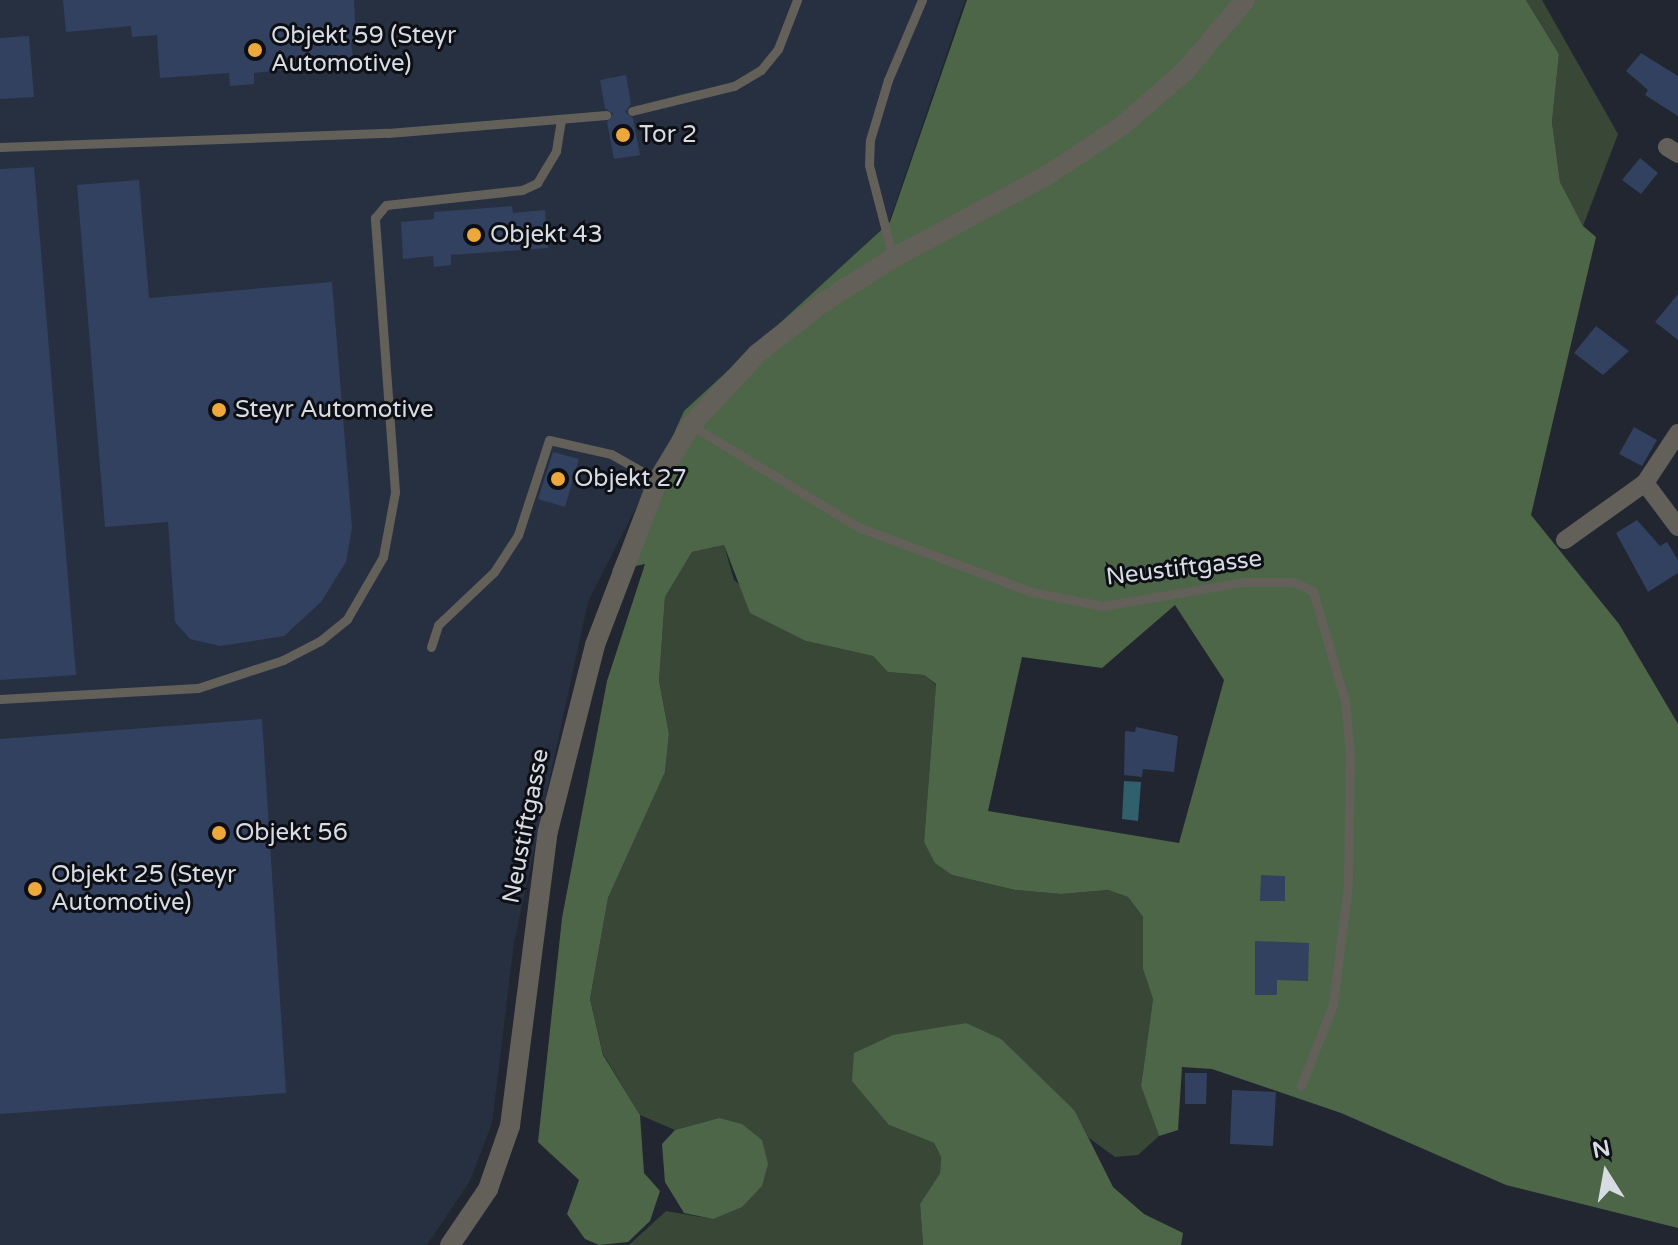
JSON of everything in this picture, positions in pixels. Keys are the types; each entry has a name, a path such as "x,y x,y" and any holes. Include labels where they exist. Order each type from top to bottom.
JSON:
{"street":[{"name":"Neustiftgasse","path":"450,1245 488,1189 504,1149 516,1094 532,930 555,795 595,645 658,480 691,425 757,354 893,258 1046,176 1113,132 1185,71 1245,0"},
{"path":"1565,540 1645,483 1678,433"},
{"path":"1645,483 1678,527"}],"lane":[{"path":"632,111 734,86 761,70 778,49 797,0"},
{"path":"893,258 869,165 870,140 888,80 922,0"},
{"path":"0,147 388,133 606,115"},
{"path":"0,699 198,688 283,660 320,641 347,619 383,557 395,492 375,218 386,205 522,190 537,183 556,151 561,119"},
{"name":"Neustiftgasse","path":"691,425 858,527 1032,592 1103,606 1243,582 1293,582 1313,591 1345,701 1350,754 1348,870 1342,959 1333,1005 1301,1086"},
{"path":"431,647 438,625 494,572 518,535 549,440 611,454 658,480"}],"shaded area":[{"path":"0,0 965,0 889,222 679,423 588,602 514,943 492,1123 470,1181 427,1245 0,1245"},
{"path":"1124,781 1141,782 1138,821 1122,819"}],"green space":[{"path":"967,0 1526,0 1559,54 1552,122 1560,182 1583,226 1596,237 1531,515 1619,624 1678,724 1678,1228 1506,1185 1341,1113 1212,1069 1182,1067 1178,1130 1159,1136 1141,1086 1153,999 1143,969 1143,917 1128,897 1108,890 1061,894 1015,890 952,875 935,863 924,842 936,684 924,675 888,672 873,656 806,641 750,613 724,545 692,552 665,597 659,681 669,734 665,772 608,898 590,999 603,1055 640,1115 644,1173 660,1191 650,1221 628,1242 599,1245 585,1239 567,1214 579,1180 538,1142 562,918 607,681 645,564 612,571 684,411 890,222","holes":["1175,605 1224,680 1179,843 988,811 1022,657 1102,668"]},
{"path":"1526,0 1542,0 1618,134 1583,226 1560,182 1552,122 1559,54"},
{"path":"724,545 734,580 806,641 873,656 889,672 924,675 936,685 924,842 952,875 1015,890 1061,894 1108,890 1128,897 1143,917 1143,969 1153,999 1141,1086 1159,1136 1138,1155 1115,1157 1089,1138 1075,1111 966,1023 944,1027 889,1125 934,1143 941,1157 940,1173 920,1204 923,1245 629,1245 666,1211 713,1219 719,1118 675,1130 640,1115 603,1054 590,999 608,898 665,772 669,734 659,681 665,597 692,552"},
{"path":"966,1023 1001,1039 1075,1111 1113,1187 1144,1214 1183,1233 1181,1245 923,1245 920,1204 940,1173 941,1157 934,1143 889,1125 852,1081 854,1053 893,1035"},
{"path":"719,1118 742,1124 762,1140 768,1164 762,1186 742,1207 713,1219 684,1213 665,1182 662,1144 675,1130"}],"building":[{"name":"Objekt 59 (Steyr Automotive)","path":"63,0 354,0 356,42 351,43 353,57 331,59 331,65 254,73 254,84 230,86 229,73 160,78 157,35 132,37 131,26 66,32"},
{"path":"29,36 34,97 0,99 0,38"},
{"path":"1641,53 1678,76 1678,116 1645,95 1648,90 1626,71"},
{"name":"Tor 2","path":"626,75 631,104 625,112 633,118 640,155 614,159 607,122 613,114 605,108 600,80"},
{"path":"1640,158 1658,173 1641,194 1622,180"},
{"path":"34,167 76,675 0,680 0,169"},
{"name":"Steyr Automotive","path":"139,180 149,298 332,282 352,528 346,562 321,602 284,636 220,646 190,639 175,622 168,522 105,527 77,185"},
{"name":"Objekt 43","path":"512,206 513,213 545,210 548,248 451,255 451,265 434,267 433,256 403,259 401,222 434,219 434,212"},
{"path":"1678,294 1678,340 1655,322"},
{"path":"1596,326 1629,351 1603,375 1574,353"},
{"path":"1634,427 1657,440 1642,466 1619,454"},
{"name":"Objekt 27","path":"553,452 579,459 565,507 538,499"},
{"path":"1637,520 1660,546 1667,542 1678,560 1678,573 1648,592 1616,533"},
{"path":"262,719 286,1093 0,1114 0,739"},
{"path":"1136,727 1178,736 1174,772 1143,769 1142,777 1124,775 1125,731 1135,732"},
{"path":"1261,875 1285,876 1285,901 1260,901"},
{"path":"1255,941 1309,943 1308,981 1277,980 1277,995 1255,995"},
{"path":"1185,1073 1207,1073 1206,1104 1185,1104"},
{"path":"1232,1090 1276,1092 1273,1146 1230,1144"}],"place":[{"name":"Objekt 59 (Steyr Automotive)","path":"255,50"},
{"name":"Tor 2","path":"623,135"},
{"name":"Objekt 43","path":"474,235"},
{"name":"Steyr Automotive","path":"219,410"},
{"name":"Objekt 27","path":"558,479"},
{"name":"Objekt 56","path":"219,833"},
{"name":"Objekt 25 (Steyr Automotive)","path":"35,889"}]}
